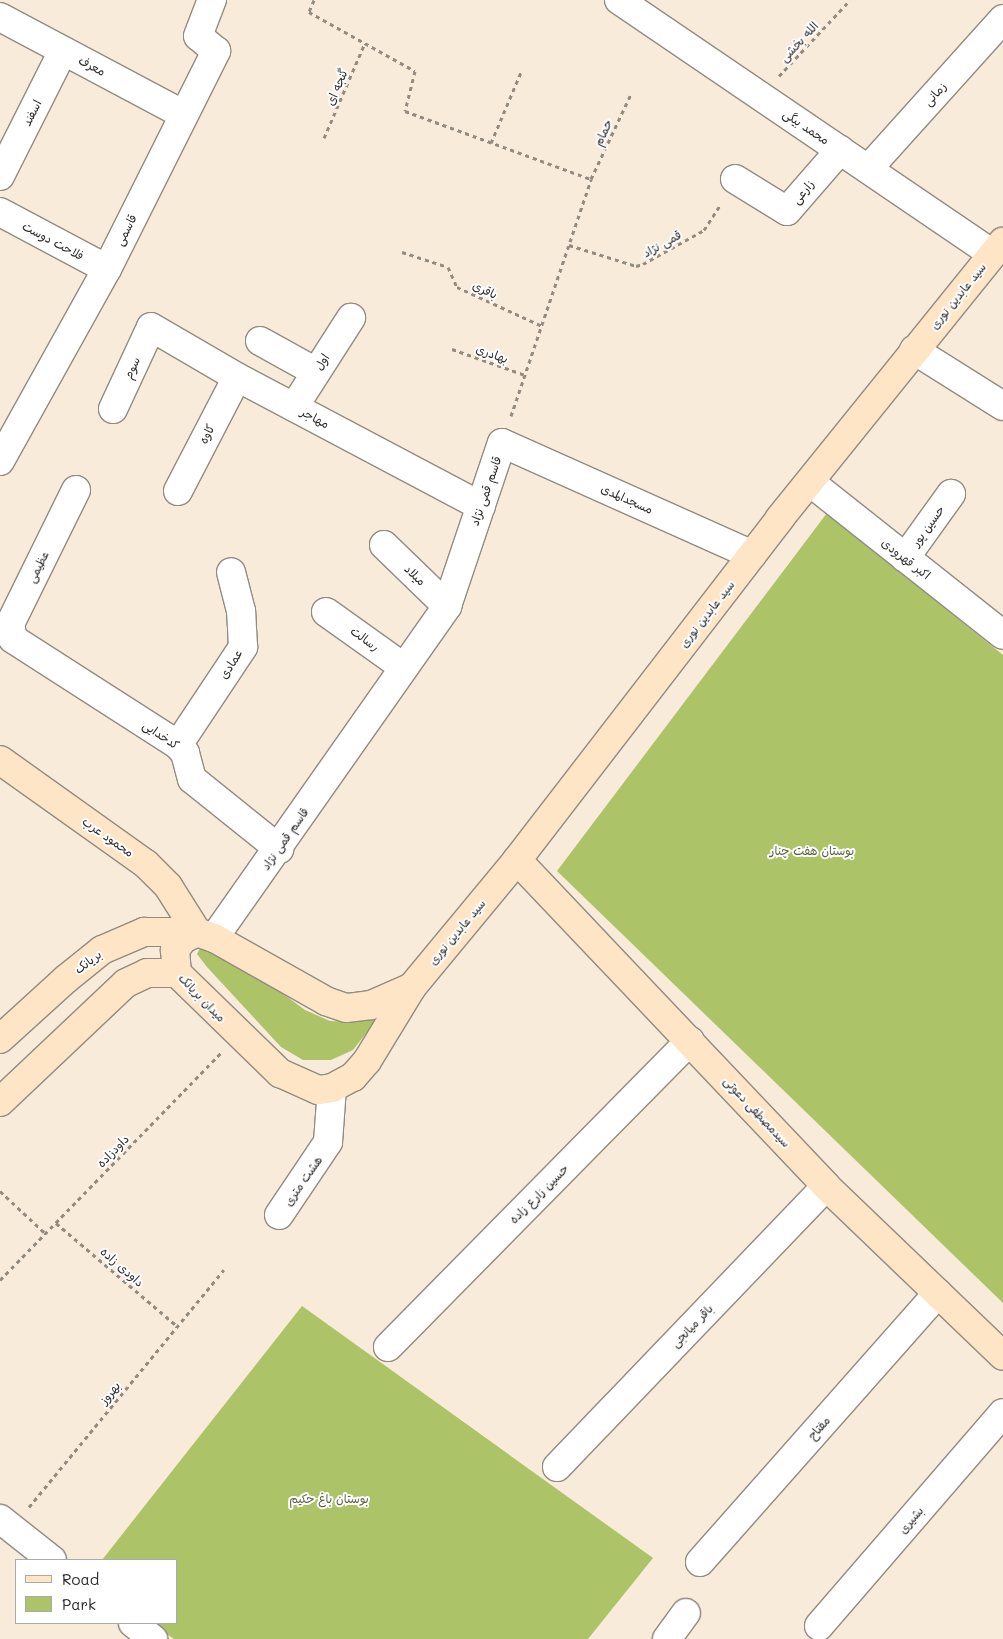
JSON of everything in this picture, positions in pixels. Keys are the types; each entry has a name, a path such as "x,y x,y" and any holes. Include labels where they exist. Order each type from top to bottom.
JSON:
{"main road":[{"name":"سید عابدین نوری","path":"412,987 517,860 752,555 914,350 998,248"},
{"name":"محمود عرب","path":"0,760 146,864 168,886 206,935"},
{"name":"سیدمصطفی دعوتی","path":"517,860 826,1186 1003,1356"},
{"name":"بریانک","path":"0,1039 66,978 102,950 144,932 206,935"},
{"name":"میدان بریانک","path":"206,935 183,939 175,950 177,973 238,1035 280,1073 304,1086 318,1090 332,1088"},
{"path":"206,935 326,1001 346,1008 370,1005 412,987"},
{"path":"0,1102 126,983 147,973 177,973"},
{"path":"332,1088 353,1077 367,1061 412,987"}],"street":[{"name":"قاسمی","path":"0,461 107,269 216,51 198,36 212,0"},
{"name":"محمد بیگی","path":"619,0 868,169 998,248"},
{"name":"معرف","path":"0,17 184,114"},
{"name":"زمانی","path":"868,169 1003,19"},
{"name":"اسفند","path":"0,176 8,140 63,51"},
{"name":"زارعی","path":"735,179 787,211 840,150"},
{"name":"فلاحت دوست","path":"0,212 107,269"},
{"name":"اول","path":"294,407 351,318"},
{"name":"مهاجر","path":"151,327 237,377 481,506"},
{"name":"سوم","path":"113,410 151,327"},
{"path":"260,341 316,372"},
{"path":"914,350 1003,406"},
{"name":"کاوه","path":"178,491 237,377"},
{"name":"قاسم قمی نژاد","path":"206,935 279,849 403,667 447,606 502,442"},
{"name":"مسجدالمدی","path":"502,442 752,555"},
{"name":"اکبر قهرودی","path":"810,482 1003,635"},
{"name":"عظیمی","path":"18,644 13,639 10,624 76,490"},
{"name":"حسین پور","path":"905,558 951,494"},
{"name":"میلاد","path":"384,544 447,606"},
{"name":"عمادی","path":"178,745 243,647 241,611 231,572"},
{"name":"رسالت","path":"326,612 403,667"},
{"name":"کدخدایی","path":"18,644 178,745 185,753 192,779 279,849"},
{"name":"حسین زارع زاده","path":"388,1348 690,1041"},
{"name":"هشت متری","path":"279,1215 328,1142 332,1088"},
{"name":"باقر میانجی","path":"557,1467 826,1186"},
{"name":"مفتاح","path":"700,1562 938,1293"},
{"name":"بشیری","path":"819,1626 1003,1413"},
{"path":"6,1524 51,1559"},
{"path":"667,1639 686,1613"},
{"path":"134,1624 154,1639"}],"path":[{"path":"314,0 309,12 415,71 406,111 591,179"},
{"name":"الله بخشی","path":"760,96 850,0"},
{"name":"گنجه ای","path":"324,138 365,43"},
{"path":"491,143 521,72"},
{"name":"حمام","path":"591,179 631,94"},
{"name":"قاسم قمی نژاد","path":"502,442 591,179"},
{"name":"قمی نژاد","path":"569,246 636,266 643,264 704,230 735,179"},
{"name":"باقری","path":"402,252 448,267 457,287 542,326"},
{"name":"بهادری","path":"452,349 525,375"},
{"name":"داودزاده","path":"0,1280 238,1035"},
{"path":"0,1191 45,1234"},
{"name":"داودی زاده","path":"56,1222 176,1325"},
{"name":"بهروز","path":"6,1524 224,1270"}],"green space":[{"name":"بوستان هفت چنار","path":"827,513 1003,655 1003,1303 557,871"},
{"path":"201,946 263,979 305,1010 330,1021 358,1022 381,1014 353,1050 331,1060 303,1060 281,1047 207,967 197,954"},
{"name":"بوستان باغ حکیم","path":"302,1306 653,1558 588,1639 174,1639 153,1624 178,1624 178,1559 103,1559"}]}
